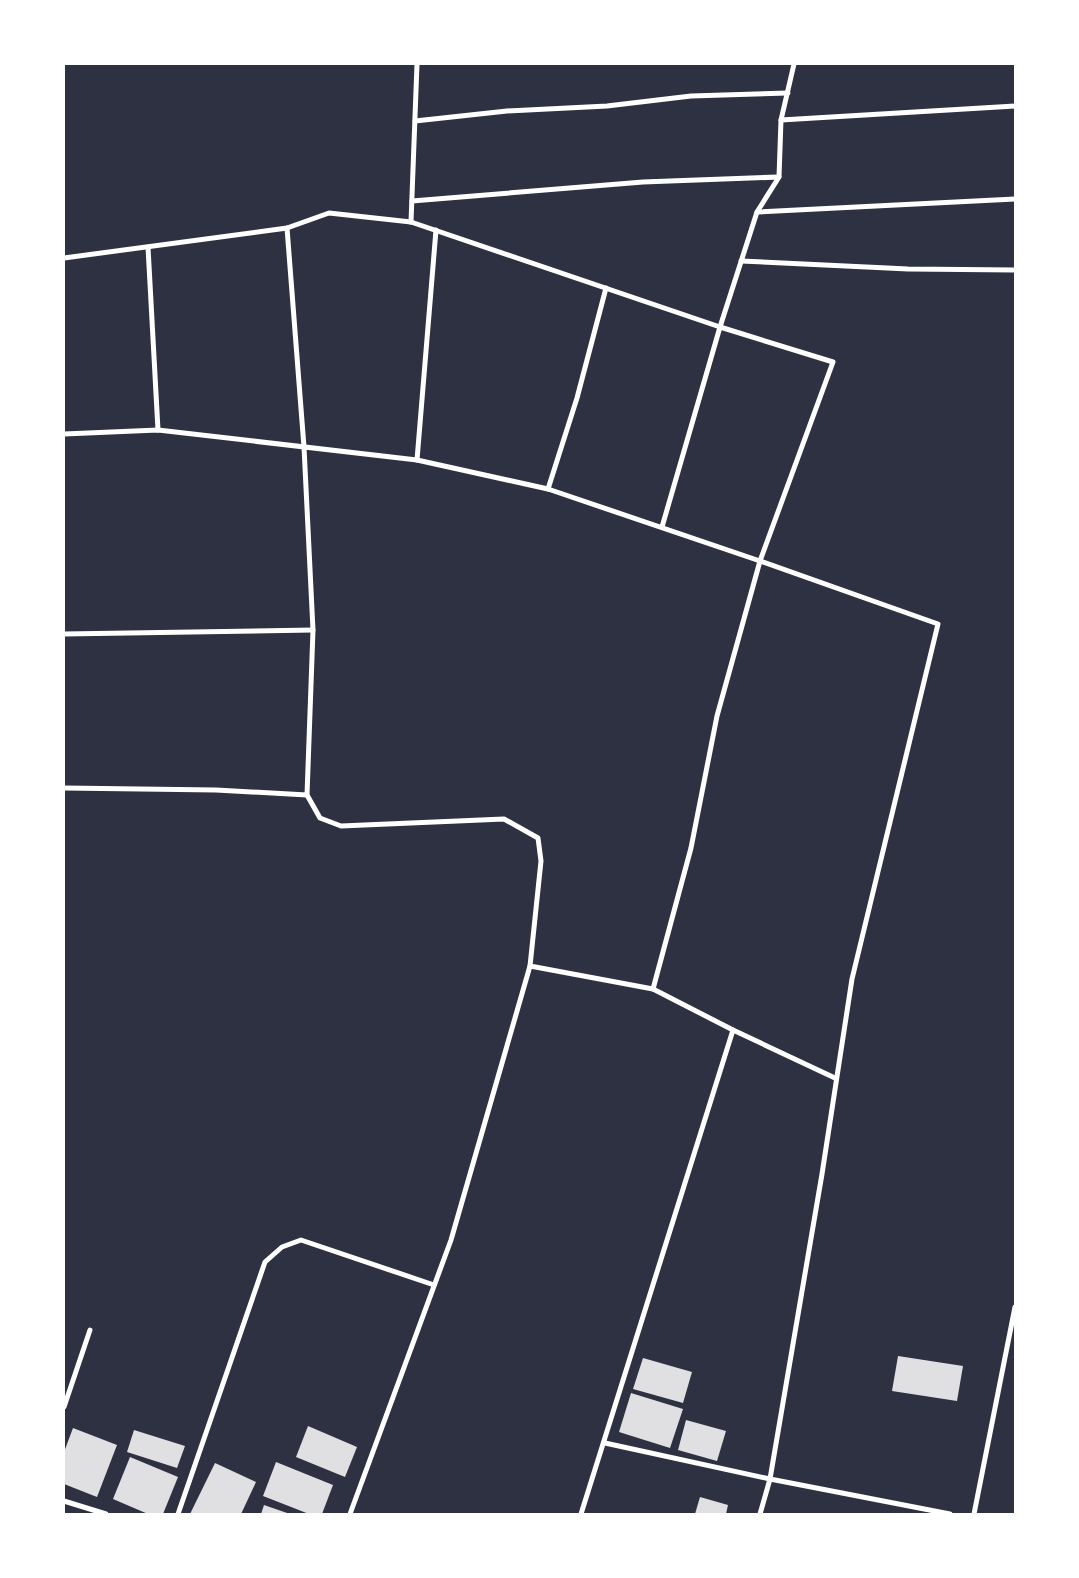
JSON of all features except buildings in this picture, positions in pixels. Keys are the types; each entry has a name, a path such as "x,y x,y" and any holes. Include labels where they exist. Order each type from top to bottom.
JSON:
{"street":[{"path":"411,222 417,64"},
{"path":"662,527 720,327 757,212 779,177 781,120 794,64"},
{"path":"414,121 507,111 607,106 691,96 788,93"},
{"path":"781,120 1015,106"},
{"path":"412,201 643,182 779,177"},
{"path":"757,212 1015,199"},
{"path":"64,258 287,228 329,213 411,222 720,327 833,362 760,561 717,716 691,848 654,989"},
{"path":"287,228 304,447 313,630 307,794 320,818 341,826 504,820 538,838 541,861 530,966 451,1240 350,1514"},
{"path":"417,460 436,230"},
{"path":"148,247 158,430"},
{"path":"742,261 908,269 1015,270"},
{"path":"548,489 577,398 606,288"},
{"path":"64,434 158,430 417,460 548,489 938,624 852,979 835,1078 822,1174 770,1479 760,1514"},
{"path":"64,634 313,630"},
{"path":"64,788 216,790 307,794"},
{"path":"530,966 654,989 733,1030 835,1078"},
{"path":"581,1514 733,1030"},
{"path":"178,1514 265,1262 282,1247 301,1240 434,1285"},
{"path":"974,1514 1015,1307"},
{"path":"64,1408 90,1330"},
{"path":"604,1443 770,1479 950,1514"},
{"path":"64,1501 106,1514"}]}
